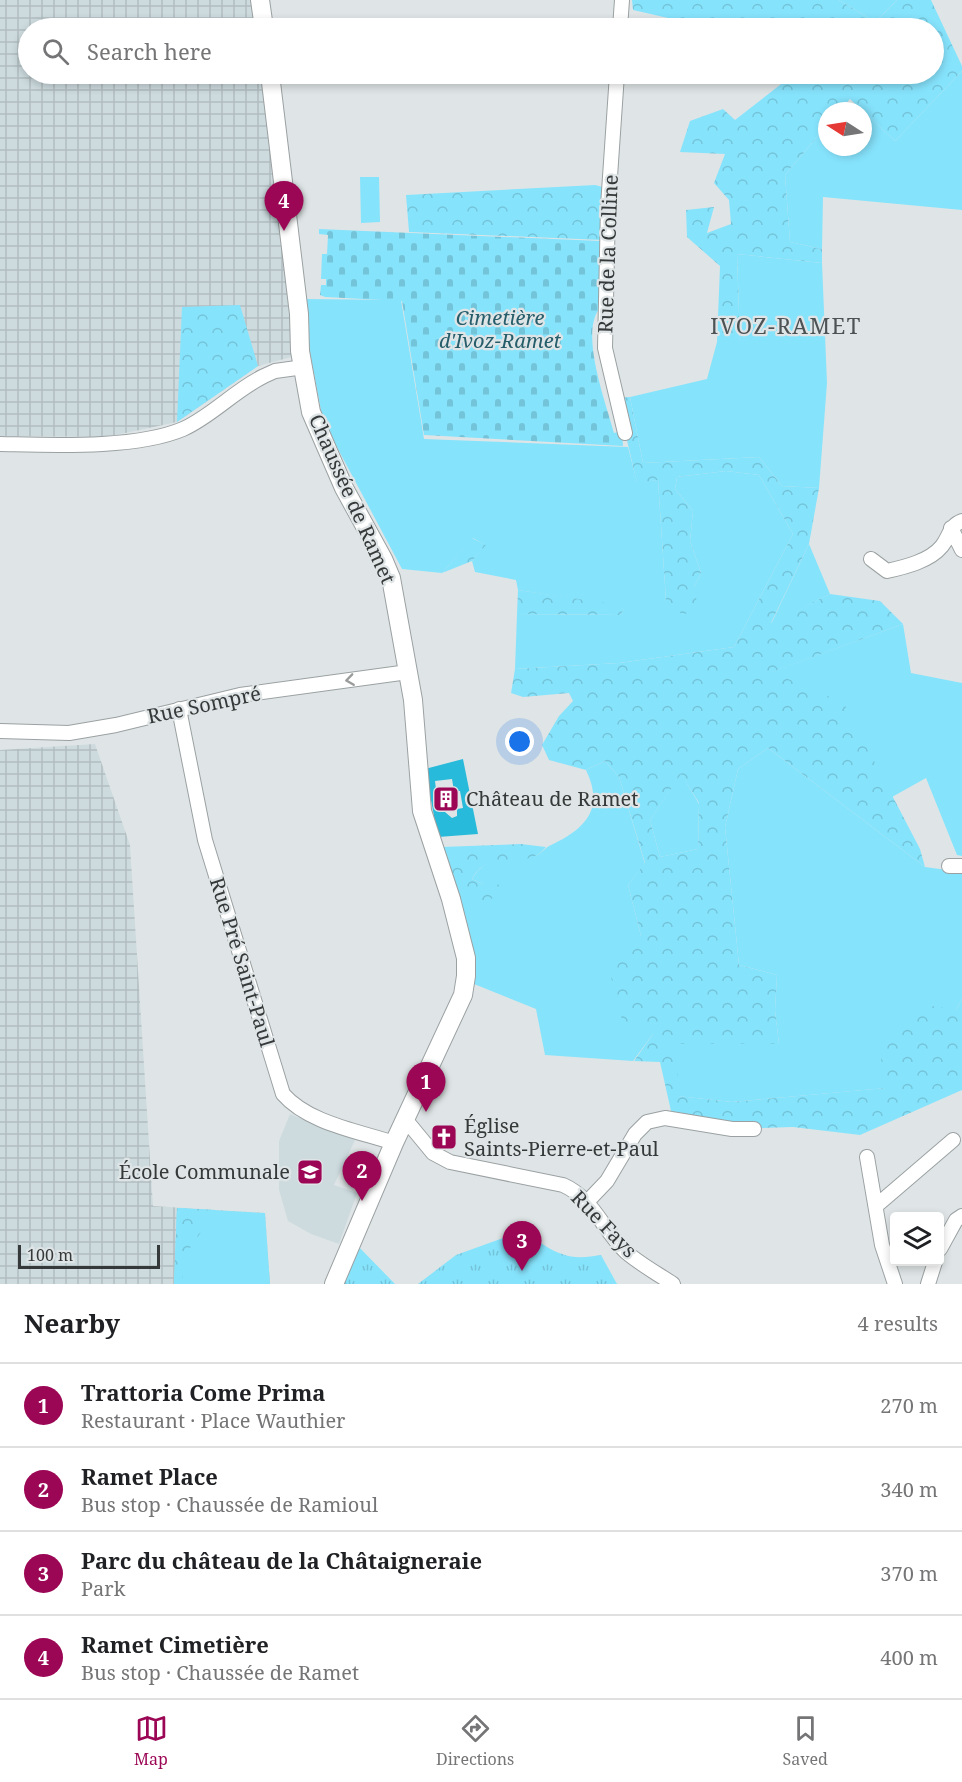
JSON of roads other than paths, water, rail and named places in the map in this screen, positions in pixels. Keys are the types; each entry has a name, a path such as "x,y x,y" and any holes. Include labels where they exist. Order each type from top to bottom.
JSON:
{"main road":[{"path":"261,0 263,18"},
{"name":"Chaussée de Ramet","path":"271,84 299,314 300,351 316,425 344,488 391,578 408,672 422,811 456,916 467,969 463,995 405,1119"},
{"path":"334,1284 405,1119"}],"street":[{"path":"621,18 622,0"},
{"name":"Rue de la Colline","path":"616,84 608,206 605,348 625,433"},
{"path":"0,444 128,441 158,436 184,428 264,376 275,371 304,367"},
{"path":"956,524 962,550"},
{"path":"871,559 887,572 915,564 942,546 956,524"},
{"name":"Rue Sompré","path":"0,731 69,733 116,725 240,695 408,672"},
{"name":"Rue Pré Saint-Paul","path":"180,709 205,840 283,1094 292,1104 309,1114 394,1143"},
{"path":"587,1202 607,1181 635,1134 647,1122 665,1118 732,1129 754,1129"},
{"name":"Rue Fays","path":"405,1119 433,1153 450,1162 563,1185 575,1190 626,1252 673,1284"},
{"path":"876,1206 953,1140"},
{"path":"867,1157 882,1245 896,1284"},
{"path":"944,1240 956,1220 962,1216"},
{"path":"928,1284 934,1266"}],"place":[{"name":"Ramet Cimetière","path":"284,231"},
{"name":"Château de Ramet","path":"446,799"},
{"name":"Trattoria Come Prima","path":"426,1112"},
{"name":"Église Saints-Pierre-et-Paul","path":"444,1137"},
{"name":"École Communale","path":"310,1172"},
{"name":"Ramet Place","path":"362,1201"},
{"name":"Parc du château de la Châtaigneraie","path":"522,1271"}],"district":[{"name":"IVOZ-RAMET","path":"786,326"}],"park label":[{"name":"Cimetière d'Ivoz-Ramet","path":"500,330"}]}
